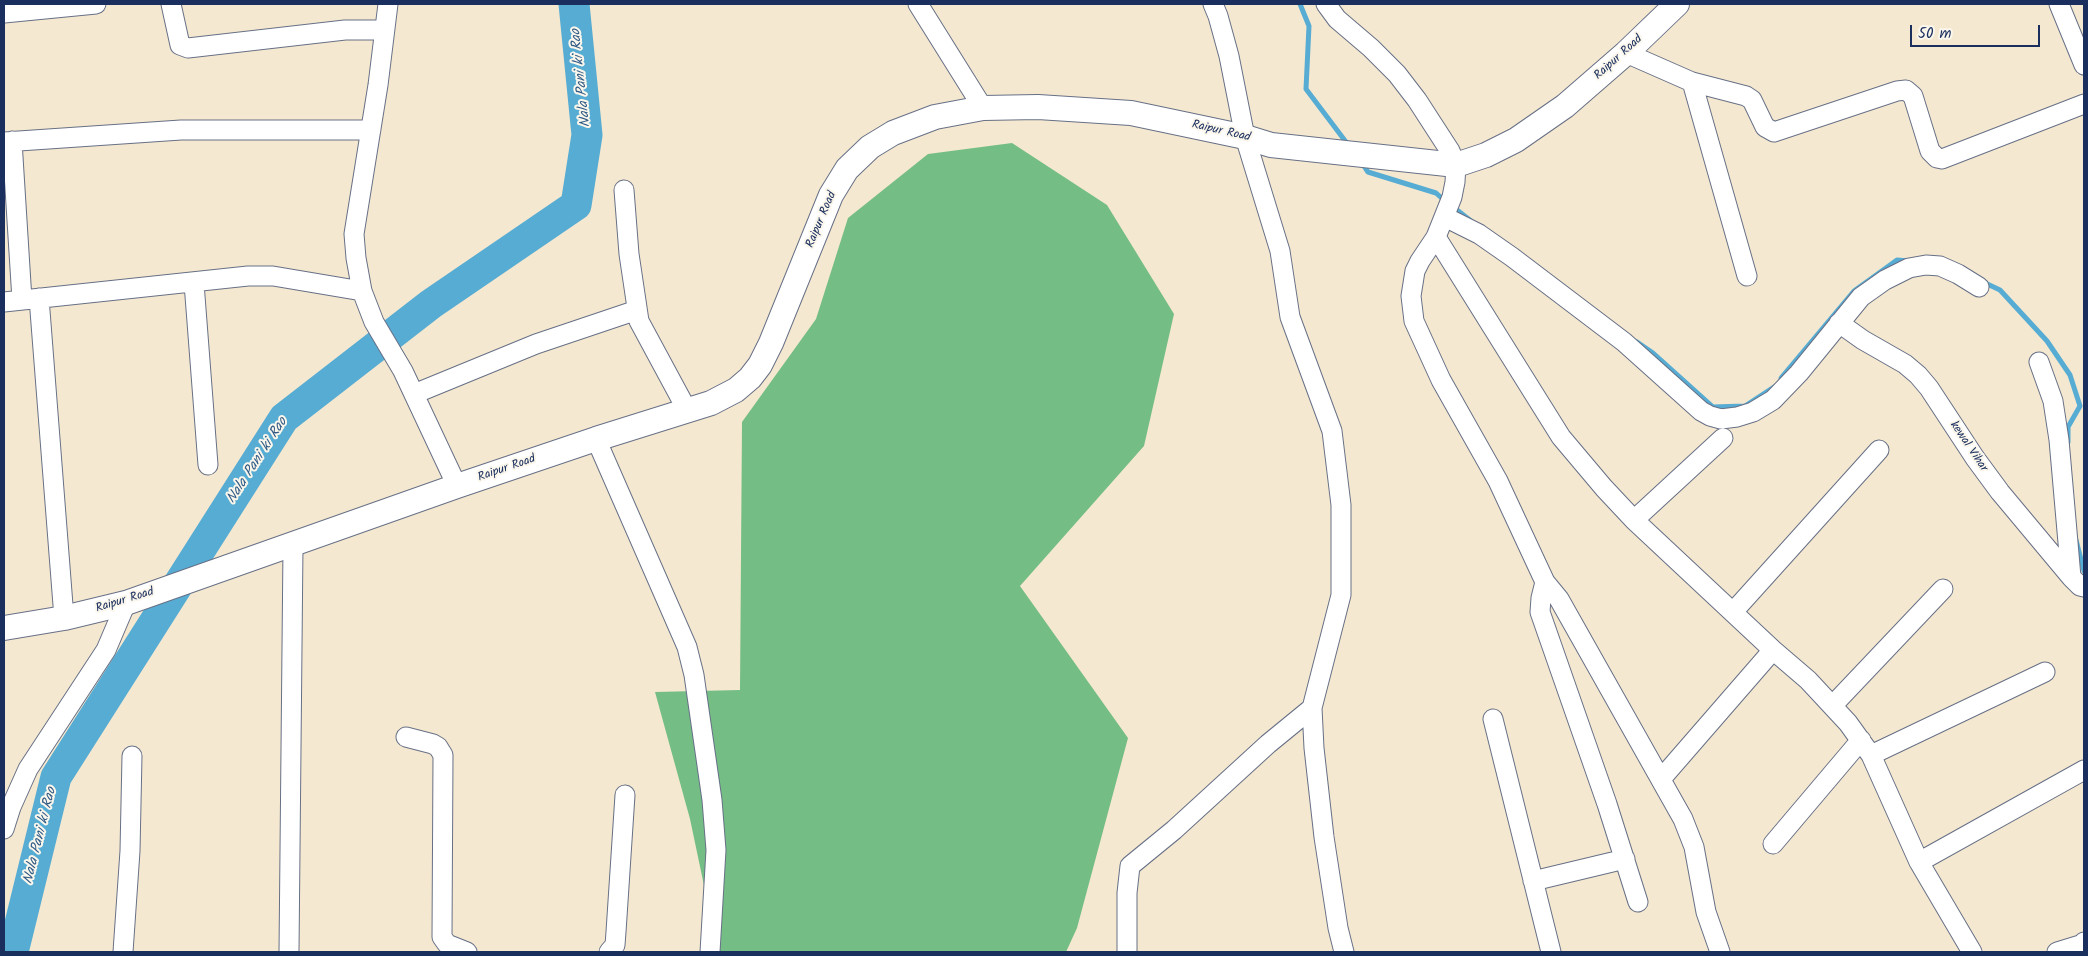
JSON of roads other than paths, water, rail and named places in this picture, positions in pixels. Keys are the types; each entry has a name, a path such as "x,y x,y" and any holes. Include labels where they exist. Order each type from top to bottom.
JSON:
{"main road":[{"name":"Raipur Road","path":"4,628 64,618 132,601 294,546 457,486 596,438 710,403 736,390 750,378 760,365 771,343 831,196 848,169 870,147 894,133 934,117 983,108 1038,107 1131,113 1245,137 1271,145 1456,165 1486,155 1516,140 1565,106 1626,53 1676,4"}],"street":[{"path":"4,13 96,4"},
{"path":"171,4 180,45 188,48 337,31 384,30"},
{"path":"388,4 371,130 354,234 362,291 374,322 403,371 457,486"},
{"path":"918,4 983,108"},
{"path":"1213,4 1229,56 1245,137 1280,251 1290,317 1332,431 1341,505 1341,595 1312,708 1314,748 1324,837 1338,928 1344,952"},
{"path":"1326,4 1337,20 1371,48 1398,74 1441,134 1456,165 1455,182 1449,208 1436,237 1420,260 1415,271 1411,296 1414,321 1441,380 1498,481 1545,582 1559,599 1690,833 1700,872 1706,912 1720,952"},
{"path":"2059,4 2084,66"},
{"path":"1626,53 1692,82 1746,96 1752,100 1764,124 1774,132 1897,91 1906,90 1912,96 1930,151 1937,158 1942,159 2084,104"},
{"path":"1692,82 1748,276"},
{"path":"64,618 22,300 8,141 182,130 371,130"},
{"path":"624,190 629,254 637,310 642,329 687,410"},
{"path":"1449,208 1479,234 1624,342 1701,411 1721,419 1753,412 1772,400 1799,373 1861,297 1872,288 1909,268 1926,265 1940,266 1979,287"},
{"path":"1436,237 1561,437 1634,520 1833,704 1860,740 1871,756 1920,862 1972,952"},
{"path":"22,300 248,276 273,276 362,291"},
{"path":"194,283 208,465"},
{"path":"414,394 536,344 637,310"},
{"name":"kewal Vihar","path":"1839,323 1863,340 1905,364 1918,375 1929,388 2000,492 2078,582"},
{"path":"2039,362 2053,401 2078,582"},
{"path":"596,438 687,647 694,675 712,800 716,850 710,952"},
{"path":"1634,520 1723,438"},
{"path":"1733,612 1879,450"},
{"path":"289,952 294,546"},
{"path":"1545,582 1540,612 1626,859 1638,902"},
{"path":"1833,704 1943,589"},
{"path":"4,829 16,793 28,769 106,650 132,601"},
{"path":"1661,779 1773,650"},
{"path":"1871,756 2045,672"},
{"path":"1127,952 1127,893 1130,866 1174,830 1268,744 1312,708"},
{"path":"1493,719 1551,952"},
{"path":"406,738 433,744 443,755 442,937 447,944 467,952"},
{"path":"1773,844 1860,740"},
{"path":"123,952 130,851 132,756"},
{"path":"1920,862 2084,770"},
{"path":"610,952 614,945 616,932 625,795"},
{"path":"1533,881 1626,859"},
{"path":"2057,952 2084,943"}],"waterway":[{"name":"Nala Pani ki Rao","path":"13,952 56,777 284,418 431,304 576,205 587,135 574,4"},
{"path":"1300,4 1309,26 1306,89 1349,146"},
{"path":"1362,163 1368,172 1436,193 1445,201"},
{"path":"1452,206 1471,221"},
{"path":"1781,378 1854,291 1897,260 1909,261"},
{"path":"1983,282 2000,290 2047,341 2070,375 2080,406 2068,427 2068,442"},
{"path":"1637,342 1653,353 1713,407 1745,406 1774,387"},
{"path":"2076,540 2084,571"}]}
